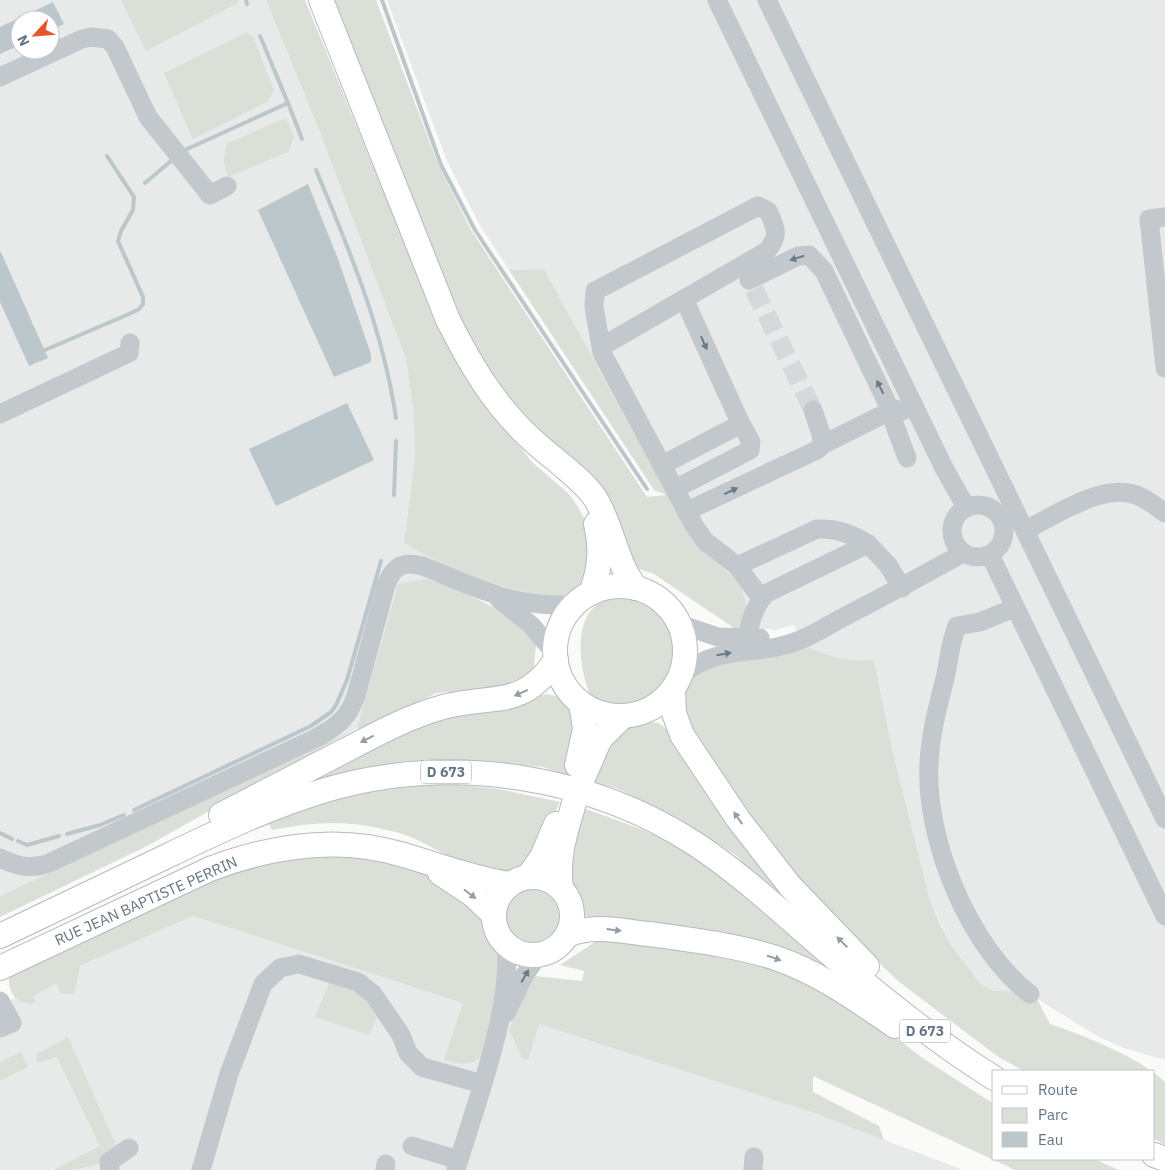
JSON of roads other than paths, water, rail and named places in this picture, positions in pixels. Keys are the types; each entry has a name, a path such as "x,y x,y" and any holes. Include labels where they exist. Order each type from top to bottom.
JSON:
{"main road":[{"path":"321,0 448,320 461,346 488,390 503,409 527,436 567,472 584,484 595,498 608,524 621,566 636,588"},
{"path":"567,472 589,509 599,538 600,564 583,599 560,626 556,657 564,684 581,703 601,713 623,716 651,708 665,698 677,682"},
{"path":"583,599 613,587 636,588 662,602 679,624 685,650 677,682 674,713 682,735 738,820 790,886 832,932 890,988 946,1033 1002,1070"},
{"path":"2,935 66,894 400,723 444,707 502,699 526,691 538,682 556,657"},
{"path":"581,703 585,729 579,776 600,739 623,716"},
{"name":"D 673","path":"2,935 240,822 331,789 382,778 432,772 480,772 520,777 562,786 619,804 657,822 697,846 738,877 906,1017 955,1054 992,1077"},
{"path":"519,880 540,877 551,881 561,888 567,896 572,911 571,926 567,935 550,951 539,954 521,952 506,943 498,930 494,915 496,903 502,893 519,880 547,846 570,801 560,852 559,871 561,888"},
{"name":"RUE JEAN BAPTISTE PERRIN","path":"0,968 182,882 246,857 296,846 340,844 384,849 491,881 519,880"},
{"name":"RUE JEAN BAPTISTE PERRIN","path":"415,858 473,895 494,915"},
{"path":"567,935 589,929 619,930 720,944 778,959 838,988 924,1046 992,1082"}],"street":[{"path":"717,0 945,470 966,507"},
{"path":"767,0 1165,819"},
{"path":"0,77 82,39 91,36 108,39 114,47 148,116 210,195 227,186"},
{"path":"747,279 775,241 776,228 768,211 758,206 595,291 594,307 601,347 686,512 705,541 737,566 761,598"},
{"path":"1165,217 1149,219 1165,368"},
{"path":"601,347 684,299 747,279 798,256 809,255 824,271 889,406 902,411 914,405"},
{"path":"675,489 750,450 751,442 739,420 684,299"},
{"path":"0,414 129,352 130,343"},
{"path":"686,512 894,409"},
{"path":"894,409 894,423 907,458"},
{"path":"813,410 821,434 822,445"},
{"path":"662,465 735,427 739,420"},
{"path":"1025,530 1096,496 1112,492 1129,493 1146,499 1165,513"},
{"path":"980,504 993,509 1002,519 1005,533 1000,546 990,555 976,558 963,553 954,543 951,529 956,516 966,507 980,504"},
{"path":"737,566 817,529 829,528 857,537 868,544 888,565 902,588"},
{"path":"748,639 748,631 761,598 868,544"},
{"path":"677,682 692,666 714,655 785,644 816,632 902,588 963,553"},
{"path":"990,555 1014,608 1165,916"},
{"path":"0,858 26,867 38,867 49,864 314,739 342,722 351,711 356,696 386,585 390,574 399,565 410,563 423,566 496,597 539,605 583,599"},
{"path":"496,597 531,624 556,657"},
{"path":"1014,608 980,622 958,626 954,635 931,736 930,794 941,853 967,915 1008,974 1030,994"},
{"path":"679,624 708,635 748,639 816,632"},
{"path":"412,1146 459,1167 497,1030 508,971 506,943"},
{"path":"497,1030 524,976 539,954"},
{"path":"201,1170 229,1074 254,1006 263,984 280,968 299,964 358,982 373,994 400,1035 408,1053 422,1067 482,1084"},
{"path":"0,1001 12,1023 0,1028"},
{"path":"110,1170 109,1162 129,1148"}],"water":[{"path":"53,2 57,10 36,10"},
{"path":"60,16 64,24 60,26"},
{"path":"10,22 10,50 0,54 0,27"},
{"path":"308,184 338,259 371,354 371,362 334,377 258,210"},
{"path":"0,250 48,358 29,366 0,302"},
{"path":"347,403 374,460 276,506 249,449"}],"waterway":[{"path":"246,0 247,4"},
{"path":"382,0 441,165 475,230 647,489"},
{"path":"185,150 288,103 260,36"},
{"path":"288,103 302,139"},
{"path":"45,350 129,314 139,309 143,304 143,297 118,241 121,231 133,210 134,197 107,156"},
{"path":"145,183 171,161"},
{"path":"316,170 364,291 383,354 396,418"},
{"path":"394,495 396,441"},
{"path":"134,810 311,726 331,712 347,680 381,561"},
{"path":"67,834 100,825 124,815"},
{"path":"0,833 12,839"},
{"path":"18,841 27,845 59,836"}],"tunnel":[{"path":"754,289 813,410"}]}
